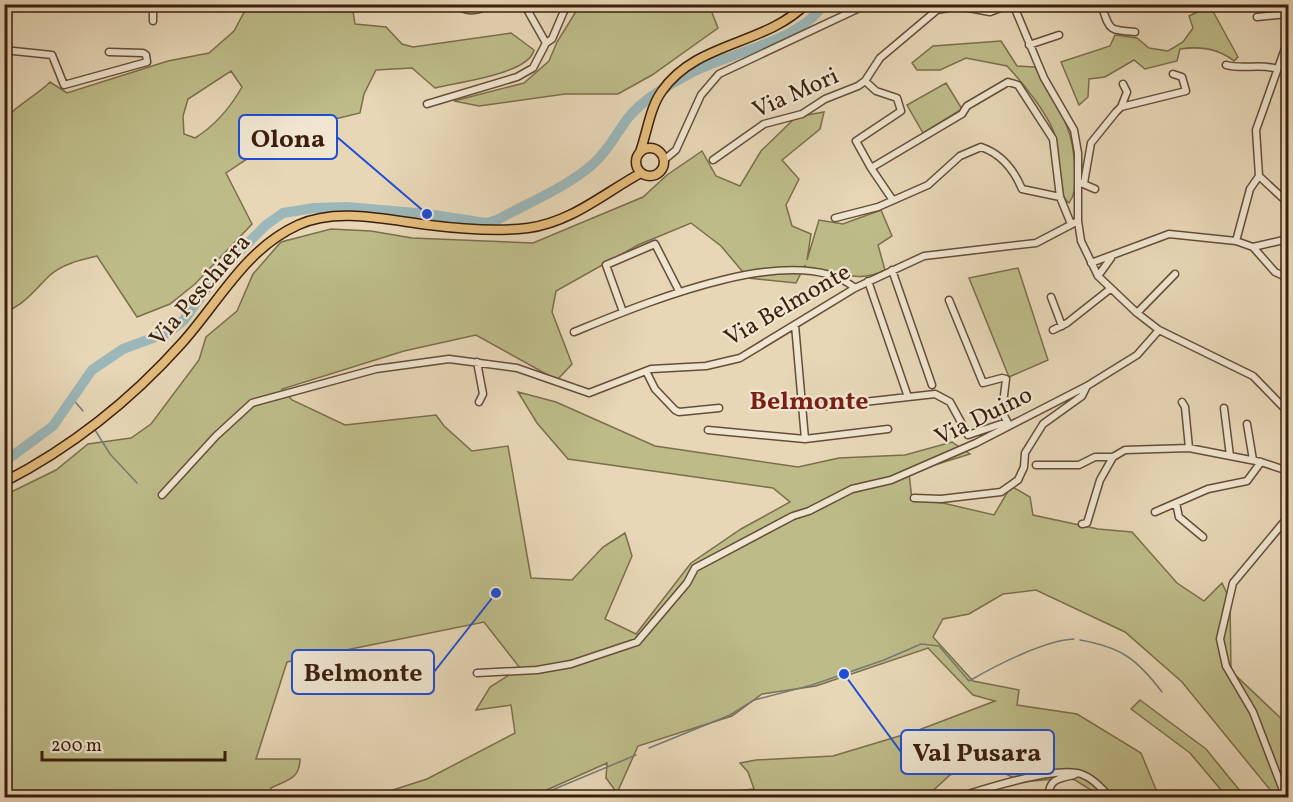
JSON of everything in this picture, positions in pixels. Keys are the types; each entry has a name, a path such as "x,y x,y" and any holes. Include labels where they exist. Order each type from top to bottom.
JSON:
{"main road":[{"path":"628,180 636,164 660,93 676,74 703,55 764,33 793,17 806,4"},
{"path":"647,129 664,154"},
{"path":"640,152 647,148 664,154"},
{"name":"Via Peschiera","path":"4,482 70,444 127,399 183,343 244,265 277,236 301,224 321,219 360,217 474,230 529,228 575,214 641,173 649,176 657,174 663,168 664,154"},
{"path":"636,164 641,173"}],"street":[{"path":"4,8 14,4"},
{"path":"153,4 153,21"},
{"path":"458,4 463,10 470,11 494,4"},
{"path":"524,4 546,43"},
{"path":"427,104 517,77 533,68 546,43 552,39 567,4"},
{"name":"Via Peschiera","path":"664,154 683,137 706,87 719,74 868,4"},
{"path":"1012,4 1044,78 1074,130 1081,183"},
{"name":"Via Mori","path":"713,160 764,124 802,114 825,99 865,81 880,58 936,10 958,6 990,12 1012,4"},
{"path":"1101,4 1107,25 1111,29 1136,32"},
{"path":"1257,17 1288,15"},
{"path":"1029,45 1059,35"},
{"path":"1236,241 1250,189 1259,176 1256,130 1288,40"},
{"path":"4,50 52,54 64,85 147,62 146,55 143,53 109,52"},
{"path":"1226,66 1241,68 1267,66 1277,69"},
{"path":"1121,107 1186,91 1182,77 1173,74"},
{"name":"Via Mori","path":"865,81 876,91 897,98 901,111 856,141 892,199"},
{"path":"871,168 962,114 967,106 1008,82 1018,85 1053,139 1060,197 1071,224"},
{"path":"1123,84 1127,92 1121,107 1091,143 1081,183 1078,221 1081,241 1091,263 1098,276 1110,289 1159,330 1239,366 1253,376 1288,412"},
{"path":"835,218 878,207 928,185 960,156 981,147 990,150 1014,170 1022,189 1060,197"},
{"path":"1259,176 1288,203"},
{"path":"1081,183 1095,189"},
{"name":"Via Belmonte","path":"162,495 216,436 252,403 376,369 449,358 517,368 589,393 646,371 726,362 755,350 868,281 924,256 1036,243 1078,221"},
{"path":"1091,263 1166,235 1236,241 1252,247 1275,272 1288,278"},
{"path":"1252,247 1288,239"},
{"path":"623,312 606,266 655,244 679,291"},
{"path":"1098,276 1114,256"},
{"path":"892,270 932,385"},
{"path":"574,332 679,291 698,289 748,273 813,271 845,279 855,288"},
{"path":"1137,313 1174,274"},
{"path":"868,281 908,397"},
{"path":"1053,330 1062,326 1110,289"},
{"path":"1051,297 1062,326"},
{"path":"801,398 814,405 828,406 908,397 941,396 950,402 968,435 1008,424 1002,412 1006,380 1002,378 983,383 949,300"},
{"path":"795,325 806,439"},
{"name":"Via Duino","path":"477,673 537,670 571,664 638,642 687,583 695,568 769,528 809,512 852,489 891,480 1099,381 1144,349 1159,330"},
{"path":"1123,368 1136,360 1144,349"},
{"path":"477,362 483,394 479,402"},
{"path":"646,371 655,389 675,410 679,412 719,408"},
{"path":"914,498 941,499 1001,492 1018,480 1024,467 1025,453 1043,424 1082,396 1087,386"},
{"path":"1182,402 1185,407 1189,448"},
{"path":"1224,408 1230,456"},
{"path":"1247,424 1252,460"},
{"path":"708,430 806,439 888,429"},
{"path":"1036,465 1079,465 1095,457 1113,457 1125,450 1189,448 1261,462 1288,471"},
{"path":"1082,524 1087,523 1100,480 1113,457"},
{"path":"1155,512 1209,489 1247,481 1261,462"},
{"path":"1176,503 1179,517 1203,537"},
{"path":"1286,798 1253,712 1226,666 1220,639 1233,583 1288,519"},
{"path":"1288,589 1288,630"},
{"path":"956,798 999,784 1066,772 1080,773 1089,777 1110,798"},
{"path":"1048,798 1048,785 1052,780 1080,773"}],"shaded area":[{"path":"248,5 352,5 355,24 386,27 402,44 413,47 511,33 534,50 529,58 520,65 507,71 435,88 412,68 376,70 364,94 360,113 315,124 294,135 283,135 226,173 252,224 195,284 170,304 137,317 97,256 60,268 24,301 5,312 5,119 50,82 67,93 168,61 209,53 234,31","holes":["231,71 242,87 210,128 195,138 184,134 183,116 188,99"]},
{"path":"580,5 709,5 718,28 652,75 618,94 565,94 479,106 454,101 524,83 549,61 557,42"},
{"path":"1210,6 1238,57 1234,61 1215,51 1195,48 1180,49 1177,61 1145,69 1134,60 1105,77 1089,79 1088,97 1079,105 1061,62 1110,46 1115,35 1137,38 1149,48 1168,51 1183,42 1193,28 1189,16"},
{"path":"1001,41 1017,66 1035,67 1064,119 1075,160 1075,187 1069,203 1060,183 1056,140 1049,121 1036,101 1007,66 966,58 940,70 917,70 912,63 933,46"},
{"path":"946,83 962,109 923,133 907,105"},
{"path":"824,112 820,129 782,160 799,179 786,205 792,226 811,234 807,260 819,220 843,224 881,210 892,236 878,245 885,270 864,276 854,276 805,268 805,265 796,283 748,278 721,246 691,223 638,245 556,291 552,312 572,364 557,380 476,335 404,351 282,389 292,400 345,425 436,415 444,426 472,451 508,446 531,578 572,580 603,547 625,533 632,556 605,619 636,634 691,563 741,529 790,502 773,488 568,459 537,423 518,392 556,402 655,446 798,467 839,458 905,455 952,442 970,454 909,473 912,500 943,503 994,515 1011,486 1030,497 1033,515 1098,529 1132,532 1177,583 1204,601 1222,583 1230,600 1231,671 1288,725 1288,797 1276,797 1182,682 1125,632 1036,590 1003,594 969,614 943,619 933,637 973,681 1019,690 1017,705 1077,714 1141,753 1159,797 1102,797 1075,780 1066,778 1022,782 996,769 974,765 950,775 926,797 912,797 886,790 874,798 681,797 754,789 748,772 740,763 833,756 916,731 995,701 973,695 928,648 816,686 762,694 732,716 638,746 617,793 606,778 607,763 531,797 371,797 427,779 515,733 511,705 476,710 490,687 520,668 484,622 287,662 256,759 300,759 295,775 271,788 269,797 5,798 5,495 56,470 88,444 131,438 151,424 199,360 206,337 237,311 253,274 281,242 331,229 371,231 412,238 533,243 643,197 667,175 702,151 716,176 740,186 761,151 796,117"},
{"path":"1018,268 1048,360 1009,377 969,278"},
{"path":"1140,700 1206,749 1245,797 1227,797 1190,753 1131,709"}],"waterway":[{"path":"4,462 53,426 92,370 123,349 169,332 184,320 217,274 266,225 283,213 314,208 347,207 427,214 486,223 497,220 558,188 592,165 634,111 657,92 707,66 781,37 813,17 824,4"},
{"path":"71,397 83,411"},
{"path":"95,430 110,454 137,483"},
{"path":"649,748 730,715 754,700 812,685 884,660 921,644 939,646 969,681 1006,661 1035,649 1062,640 1074,639"},
{"path":"1080,640 1107,646 1127,656 1162,692"},
{"path":"533,798 636,755"}],"place":[{"name":"Olona","path":"427,214"},
{"name":"Belmonte","path":"496,593"},
{"name":"Val Pusara","path":"844,674"}],"district":[{"name":"Belmonte","path":"809,402"}]}
